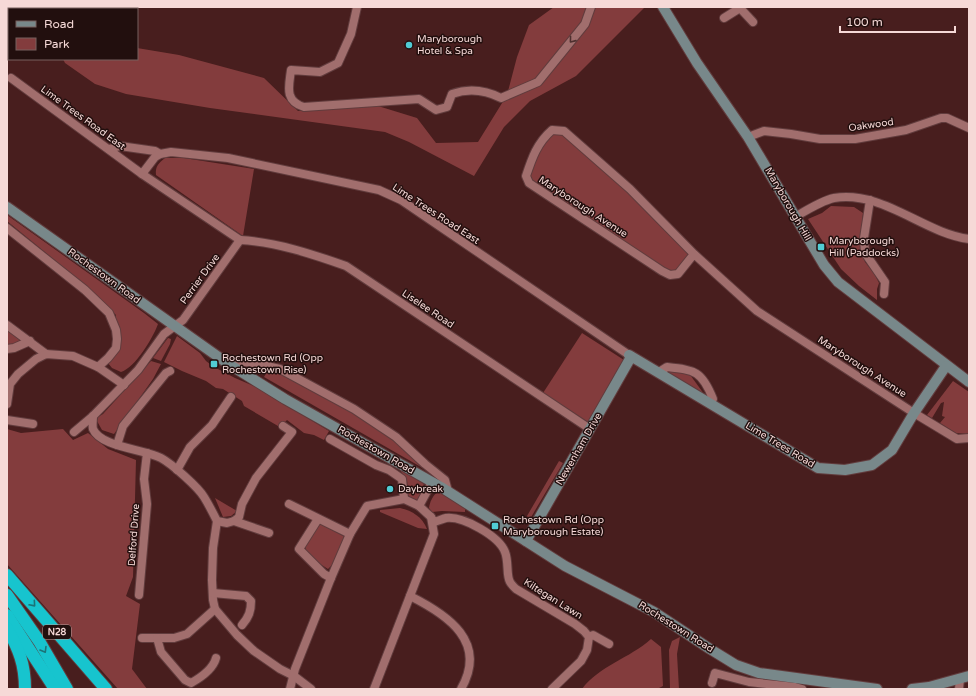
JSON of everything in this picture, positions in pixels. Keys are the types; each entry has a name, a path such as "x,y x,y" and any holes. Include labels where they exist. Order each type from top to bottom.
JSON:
{"highway":[{"name":"N28","path":"7,575 106,689"},
{"name":"N28","path":"7,595 39,641 67,689"},
{"path":"7,615 55,689"},
{"path":"7,628 17,647 25,672 25,689"}],"street":[{"path":"357,7 351,34 338,63 320,72 291,70 289,92 291,100 297,104 304,106 419,99 436,110 447,107 452,94 462,90 485,91 501,98 538,82 585,24 591,7"},
{"name":"Maryborough Hill","path":"663,7 698,63 748,137 824,265 838,282 946,366 969,382"},
{"path":"724,18 739,7 753,22"},
{"name":"Lime Trees Road East","path":"11,78 142,174 240,240"},
{"name":"Oakwood","path":"748,137 764,131 820,139 855,139 906,130 941,118 947,118 969,128"},
{"name":"Maryborough Avenue","path":"694,254 678,274 670,275 529,183 526,176 533,154 543,138 552,130 564,131 630,189 694,254 757,311 914,413 957,439 969,438"},
{"name":"Lime Trees Road East","path":"109,150 120,146 155,151 160,154 171,152 228,158 380,190 391,195 630,356"},
{"path":"142,174 155,157 160,154"},
{"path":"795,217 814,206 833,198 845,197 870,200 944,232 960,238 969,239"},
{"path":"870,200 864,238 865,253 885,282 884,294"},
{"name":"Rochestown Road","path":"7,206 174,327 227,363 285,399 448,491 565,566 654,612 736,664 759,673 837,686 877,689"},
{"path":"7,228 85,290 109,313 116,330 116,348 98,367"},
{"name":"Perrier Drive","path":"74,432 93,416 138,370 164,334 183,320 240,240"},
{"name":"Liselee Road","path":"240,240 272,244 317,256 346,266 590,429"},
{"path":"7,325 46,354"},
{"path":"7,349 30,342"},
{"path":"7,404 10,384 18,374 36,359 46,354 73,356 98,367 124,385"},
{"name":"Lime Trees Road","path":"630,356 818,468 845,470 872,464 892,450 914,413 946,366"},
{"name":"Newenham Drive","path":"526,541 630,356"},
{"path":"227,363 249,362 280,369 354,409 396,437 445,480 448,491"},
{"path":"659,372 667,366 690,370 701,377 709,388 713,399 711,403"},
{"path":"117,445 123,426 166,373 170,371"},
{"path":"177,470 190,447 212,425 231,397"},
{"path":"93,416 93,428 100,438 117,445 162,458 204,496 217,521 213,548 213,593 215,608 237,635 254,650 280,669 294,676 310,689"},
{"path":"7,420 33,424"},
{"path":"217,521 227,523 234,521 239,517 242,504 256,478 292,432 283,426"},
{"path":"330,439 389,470 402,479 404,499"},
{"name":"Delford Drive","path":"139,594 147,504 144,479 147,453"},
{"path":"420,506 432,482"},
{"path":"290,689 300,656 350,534 367,506 404,499 420,506 431,517 434,534 374,689"},
{"path":"289,504 350,534"},
{"name":"Kiltegan Lawn","path":"431,517 434,522 446,518 461,520 481,529 492,537 505,550 508,561 509,582 516,589 575,624 584,631 588,637"},
{"path":"318,519 299,549 324,574 331,578"},
{"path":"234,521 269,533"},
{"path":"213,593 246,596 251,601 252,609 248,618 242,625"},
{"path":"410,596 444,616 461,635 468,647 470,661 468,672 461,689"},
{"path":"142,638 174,638 187,634 215,608"},
{"path":"552,689 581,661 587,650 588,637 593,635 609,644"},
{"path":"157,638 161,652 185,680 191,682 198,679 214,664 216,658"},
{"path":"712,683 715,673 749,682 802,689"},
{"path":"912,689 943,687 963,682"}],"green space":[{"path":"46,7 94,8 46,8"},
{"path":"554,7 644,8 576,76 530,101 504,127 474,176 409,142 385,132 210,108 126,94 95,84 65,63 64,60 138,60 138,48 179,55 264,78 298,111 378,106 417,118 436,143 478,142 507,95 517,57 529,25"},
{"path":"549,133 567,133 694,254 678,274 670,275 529,183 533,154"},
{"path":"165,158 184,158 254,169 243,236 156,175 158,165"},
{"path":"831,206 854,207 863,213 860,245 865,262 874,273 879,283 877,289 877,300 841,269 808,219 822,213"},
{"path":"7,215 158,324 143,352 132,365 121,372 112,368 108,363 118,352 121,344 116,330 116,315 91,290 7,221"},
{"path":"7,327 16,334 20,340 18,343 7,346"},
{"path":"582,333 624,360 588,422 543,393"},
{"path":"177,336 200,353 206,361 214,367 256,387 329,431 324,440 314,435 304,433 287,420 281,426 278,426 244,406 242,401 223,389 216,388 206,381 164,362"},
{"path":"168,338 171,339 170,344 161,361 153,358"},
{"path":"151,361 161,364 153,379 114,434 102,430 97,421 98,417 103,414"},
{"path":"244,365 246,365 263,370 260,375"},
{"path":"670,370 688,372 704,395 668,374"},
{"path":"267,372 281,373 354,411 395,439 434,473 264,377"},
{"path":"953,381 969,392 969,434 956,433 940,423 945,417 942,416 944,402 941,403 932,418 927,415"},
{"path":"7,429 21,433 63,429 73,440 88,433 108,449 136,460 133,577 126,596 140,604 132,669 147,689 118,689 7,564"},
{"path":"559,461 563,463 530,519 527,516"},
{"path":"399,469 422,482 424,485 418,501 413,501 408,495 407,480"},
{"path":"437,492 442,493 465,508 465,512 432,512 429,506"},
{"path":"215,498 237,511 231,516 223,517"},
{"path":"400,508 416,515 427,529 418,528 380,512 380,510"},
{"path":"321,524 345,537 332,565 328,569 306,552 305,544 318,525"},
{"path":"680,637 677,654 679,689 670,689 669,650 672,641"},
{"path":"651,639 661,647 663,686 657,689 582,689 597,674 634,652"}],"place":[{"name":"Maryborough Hotel & Spa","path":"409,45"},
{"name":"Maryborough Hill (Paddocks)","path":"821,247"},
{"name":"Rochestown Rd (Opp Rochestown Rise)","path":"214,364"},
{"name":"Daybreak","path":"390,489"},
{"name":"Rochestown Rd (Opp Maryborough Estate)","path":"495,526"}]}
